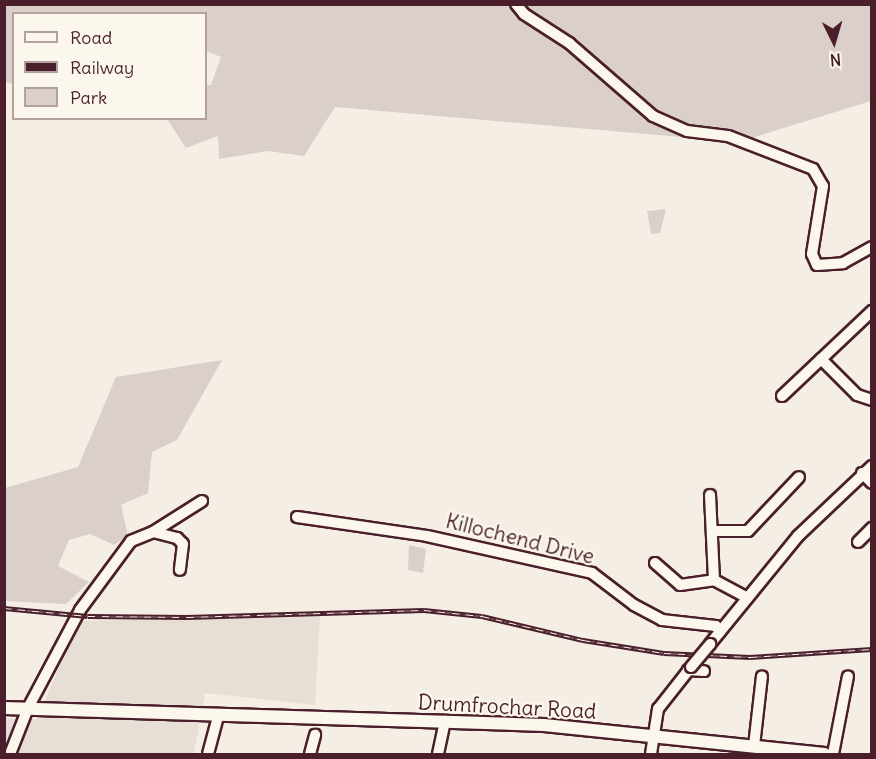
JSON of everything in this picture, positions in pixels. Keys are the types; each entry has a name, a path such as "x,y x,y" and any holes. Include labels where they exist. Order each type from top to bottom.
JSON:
{"main road":[{"name":"Drumfrochar Road","path":"4,708 544,725 825,754"}],"street":[{"path":"516,4 524,15 569,43 653,116 687,131 728,136 813,169 823,186 812,254 817,265 843,263 872,248"},
{"path":"782,396 872,311"},
{"path":"821,359 856,395 872,400"},
{"path":"651,754 658,709 798,536 872,466"},
{"path":"862,473 872,483"},
{"path":"712,531 748,531 799,477"},
{"path":"710,495 714,580"},
{"path":"10,754 28,708 80,610 131,541 153,532 201,501"},
{"name":"Killochend Drive","path":"297,517 427,536 592,573 634,605 662,620 716,626 720,632"},
{"path":"858,542 872,528"},
{"path":"153,532 177,538 183,544 180,570"},
{"path":"655,563 680,585 714,580 748,598"},
{"path":"690,668 704,671"},
{"path":"754,746 762,675"},
{"path":"833,754 848,676"},
{"path":"208,754 218,716"},
{"path":"438,754 445,721"},
{"path":"310,754 315,735"}],"shaded area":[{"path":"320,616 315,705 205,693 194,754 5,754 5,718 37,719 79,621"}],"green space":[{"path":"4,5 871,5 871,101 739,142 335,107 304,156 268,151 219,159 218,136 186,148 168,120 207,120 207,85 211,85 221,57 207,51 207,12 12,12 12,84 5,82"},
{"path":"666,209 660,233 651,234 647,211"},
{"path":"222,360 177,440 152,452 148,493 121,505 128,536 114,545 90,534 69,540 58,566 89,582 66,604 5,601 5,488 78,467 116,377"},
{"path":"409,545 426,549 423,573 408,570"}],"railway":[{"path":"4,608 88,616 187,617 424,610 482,616 583,640 664,653 750,657 872,649"}]}
